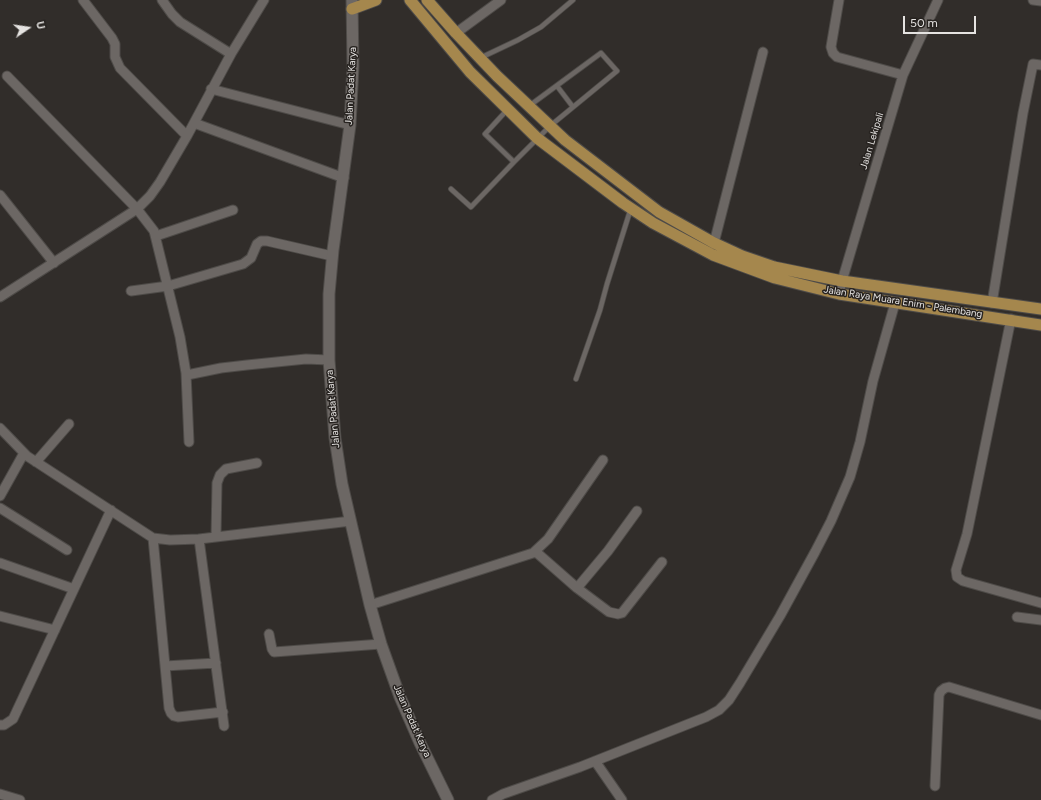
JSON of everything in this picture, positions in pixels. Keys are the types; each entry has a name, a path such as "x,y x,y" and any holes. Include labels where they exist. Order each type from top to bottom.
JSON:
{"main road":[{"path":"352,4 376,0"},
{"name":"Jalan Raya Muara Enim - Palembang","path":"410,0 470,72 538,138 653,223 712,256 775,278 839,294 1011,319 1041,325"},
{"name":"Jalan Raya Muara Enim - Palembang","path":"427,0 480,58 565,140 660,212 714,244 774,268 842,281 1041,309"}],"street":[{"path":"83,0 112,38 115,44 116,57 120,68 187,136"},
{"path":"162,0 180,22 231,54"},
{"path":"0,297 137,209 150,196 187,136 211,89 264,0"},
{"path":"456,33 501,0"},
{"path":"839,0 832,47 833,53 837,57 903,75"},
{"name":"Jalan Lekipali","path":"839,294 903,75 938,0"},
{"path":"1033,0 1041,1"},
{"name":"Jalan Padat Karya","path":"352,4 353,66 350,124 344,178 332,256 329,294 329,360 338,462 370,605 381,644 400,697 448,800"},
{"path":"714,244 763,52"},
{"path":"992,302 1023,114 1033,64 1041,65"},
{"path":"7,76 137,209 156,236 180,337 187,375 189,442"},
{"path":"211,89 350,124"},
{"path":"194,123 344,178"},
{"path":"0,195 54,262"},
{"path":"156,236 233,210"},
{"path":"131,291 168,286 248,261 251,258 257,244 261,241 267,241 332,256"},
{"path":"492,800 503,794 595,761 706,717 719,710 729,700 780,616 831,521 850,478 860,442 873,381 895,303"},
{"path":"1011,319 967,534 956,570 957,577 963,581 1041,603"},
{"path":"187,375 221,368 247,365 306,359 329,360"},
{"path":"36,462 69,424"},
{"path":"0,428 24,453 36,462 153,538 170,540 199,539 351,521"},
{"path":"0,496 24,453"},
{"path":"370,605 536,552 548,540 603,460"},
{"path":"216,536 217,483 220,475 226,469 258,463"},
{"path":"0,508 67,550"},
{"path":"0,725 4,725 13,719 111,510"},
{"path":"577,588 637,511"},
{"path":"153,538 169,708 171,713 178,717 223,712"},
{"path":"199,539 224,726"},
{"path":"536,552 577,588 609,612 618,614 622,612 662,562"},
{"path":"0,563 74,589"},
{"path":"0,616 54,630"},
{"path":"1017,617 1041,620"},
{"path":"269,634 274,652 381,644"},
{"path":"165,666 216,663"},
{"path":"935,786 939,695 941,690 949,687 1041,715"},
{"path":"595,761 622,800"},
{"path":"0,794 20,800"}],"lane":[{"path":"480,58 541,27 573,0"},
{"path":"451,189 471,207 550,126 617,71 601,54 529,106"},
{"path":"557,86 573,107"},
{"path":"508,109 485,134 514,162"},
{"path":"576,379 600,310 631,208"}]}
